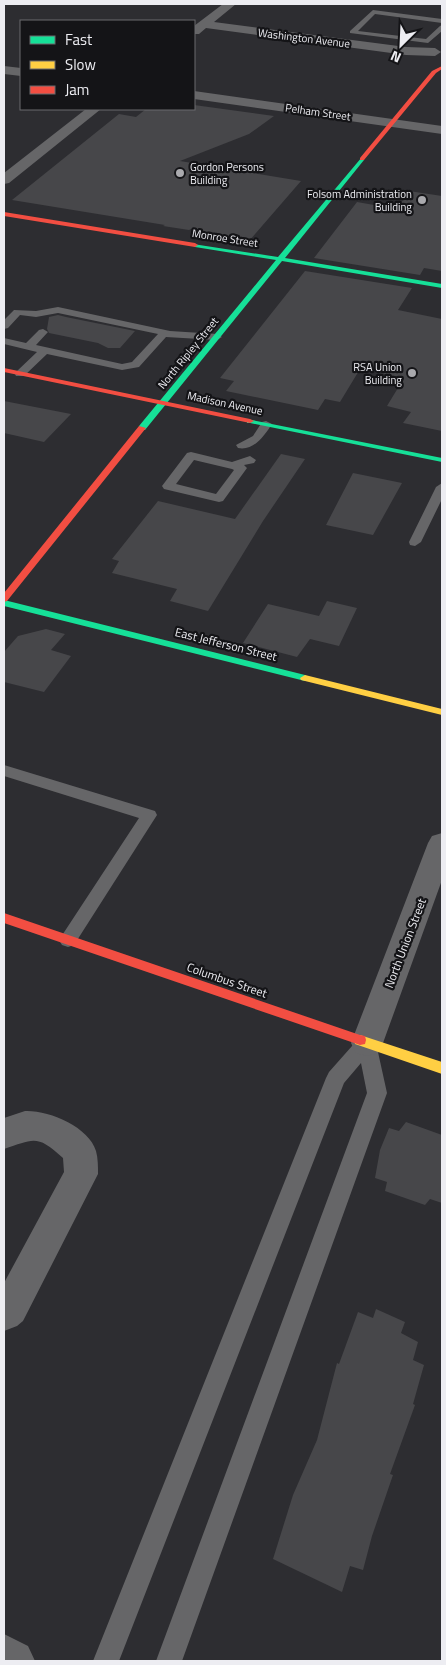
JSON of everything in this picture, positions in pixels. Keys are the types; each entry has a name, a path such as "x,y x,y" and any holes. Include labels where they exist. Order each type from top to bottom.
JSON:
{"street":[{"path":"198,28 230,4"},
{"name":"Washington Avenue","path":"198,28 341,42 406,51 438,60"},
{"name":"North Ripley Street","path":"4,601 438,60"},
{"path":"4,70 20,72"},
{"name":"Pelham Street","path":"195,95 442,130"},
{"path":"4,180 93,110"},
{"name":"Monroe Street","path":"4,214 442,286"},
{"name":"Madison Avenue","path":"4,370 442,460"},
{"name":"East Jefferson Street","path":"4,601 442,712"},
{"name":"North Union Street","path":"367,1043 442,843"},
{"name":"Columbus Street","path":"4,918 442,1068"},
{"path":"4,1134 36,1124 62,1135 80,1152 80,1174 10,1308 4,1313"},
{"path":"4,1656 13,1661"}],"lane":[{"path":"341,42 373,12 442,21"},
{"path":"394,20 413,17"},
{"path":"360,24 369,23"},
{"path":"352,32 428,41 442,27"},
{"path":"4,326 18,312 36,314 58,310 165,332 163,334"},
{"path":"52,323 65,312"},
{"path":"29,346 43,332"},
{"path":"163,334 217,337"},
{"path":"4,341 122,367 135,365 163,334"},
{"path":"20,374 44,351"},
{"path":"242,445 258,443 266,424"},
{"path":"235,462 241,468 219,498 168,486 191,456 235,462 250,460"},
{"path":"415,542 442,487"},
{"path":"4,770 149,815 68,940"},
{"path":"106,1661 336,1078 367,1043"},
{"path":"169,1661 377,1094 367,1043"}],"building":[{"name":"Gordon Persons Building","path":"195,105 274,116 249,134 180,161 301,181 249,241 191,229 163,226 165,225 12,200 119,114 136,117 145,110 195,110"},
{"path":"409,191 442,196 442,271 424,268 420,275 314,258 357,202 397,209"},
{"path":"305,271 412,288 398,310 442,319 442,431 403,423 411,412 387,406 404,378 360,369 340,402 325,399 318,410 226,391 234,381 220,378"},
{"path":"58,315 135,331 120,348 108,348 98,343 49,333 47,329 49,317"},
{"path":"4,401 71,414 44,442 4,433"},
{"path":"281,454 305,459 263,521 208,611 170,601 177,589 112,573 119,561 112,559 158,501 235,519"},
{"path":"353,473 402,483 373,535 326,525"},
{"path":"327,601 357,608 339,646 310,639 297,657 243,643 268,604 319,616"},
{"path":"46,629 65,634 51,650 71,656 44,692 4,682 4,652 18,636"},
{"path":"406,1122 442,1135 442,1203 430,1199 425,1205 385,1191 387,1182 375,1178 380,1150 389,1128 399,1131"},
{"path":"376,1309 405,1322 401,1333 418,1342 413,1360 424,1365 413,1404 415,1405 390,1474 393,1475 372,1536 363,1570 350,1566 342,1592 273,1559 293,1495 317,1440 337,1363 339,1364 358,1312 373,1318"}],"traffic: fast":[{"path":"142,428 362,159"},
{"path":"195,245 442,286"},
{"path":"250,421 442,460"},
{"path":"4,603 305,678"}],"traffic: slow":[{"path":"305,678 442,712"},
{"path":"360,1040 442,1068"}],"traffic: jam":[{"path":"362,159 434,72 442,67"},
{"path":"4,214 195,245"},
{"path":"4,370 250,421"},
{"path":"4,599 142,428"},
{"path":"4,918 360,1040"}],"place":[{"name":"Gordon Persons Building","path":"180,173"},
{"name":"Folsom Administration Building","path":"422,200"},
{"name":"RSA Union Building","path":"412,373"}]}
